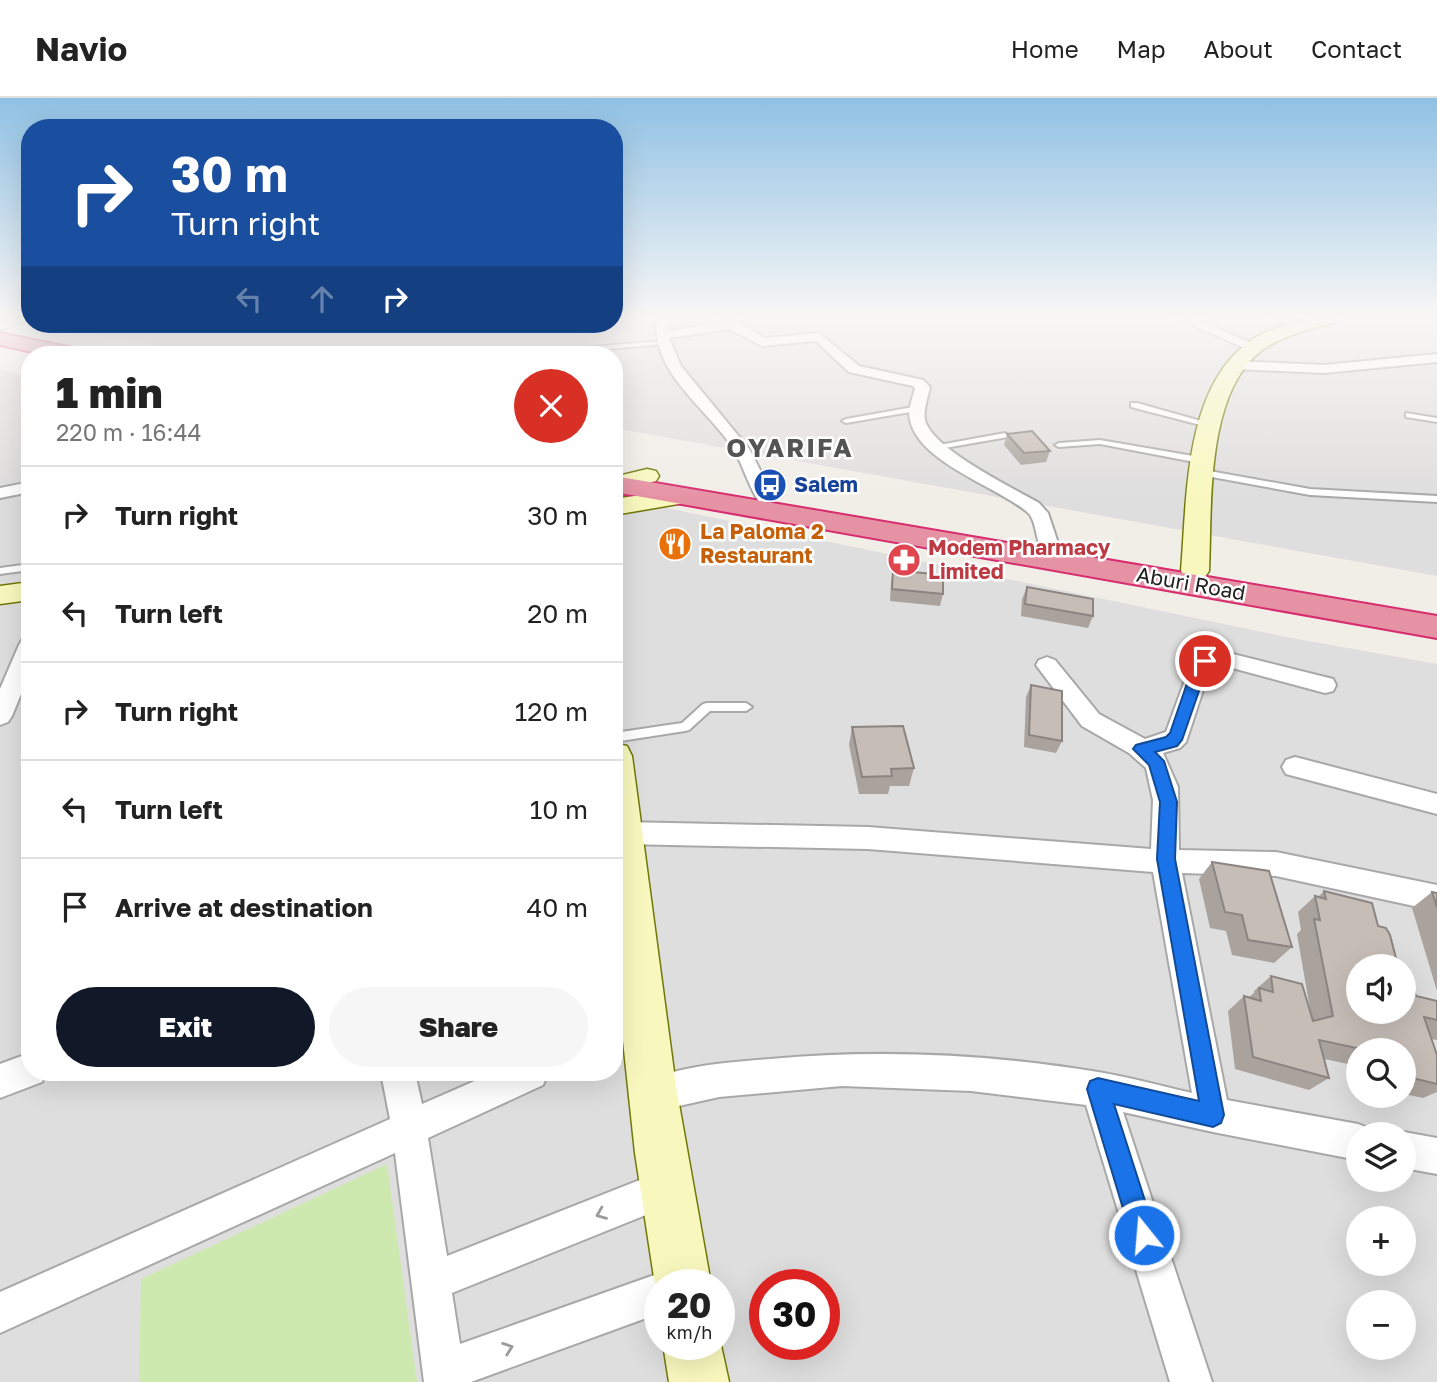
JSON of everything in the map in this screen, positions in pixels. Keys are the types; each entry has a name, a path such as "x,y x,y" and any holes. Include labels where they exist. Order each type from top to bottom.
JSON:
{"highway":[{"name":"Aburi Road","path":"623,472 1437,611"},
{"name":"Aburi Road","path":"623,486 1437,627"}],"street":[{"path":"684,378 739,445 765,498"},
{"path":"895,378 918,383 923,387 917,419 921,429 968,471 1033,507 1039,513 1049,546"},
{"path":"1195,571 1204,468 1213,407 1227,378"},
{"path":"623,482 647,476"},
{"path":"0,493 21,489"},
{"path":"623,506 681,497"},
{"path":"0,595 21,592"},
{"path":"1142,749 1171,742 1177,736 1200,666 1205,661 1225,659 1325,685"},
{"path":"1047,665 1087,716 1099,727 1142,749 1156,761 1168,802 1166,859 1213,1115"},
{"path":"0,716 21,666"},
{"path":"1295,767 1437,804"},
{"path":"680,1269 665,1189 652,1095 623,833 868,838 1130,860 1276,864 1437,898"},
{"path":"652,1095 719,1080 842,1069 971,1074 1098,1089 1213,1115 1346,1140"},
{"path":"0,1081 21,1073"},
{"path":"400,1081 409,1128 444,1376 644,1299"},
{"path":"0,1313 513,1081"},
{"path":"1098,1089 1191,1382"},
{"path":"1416,1152 1437,1156"},
{"path":"430,1282 665,1189"},
{"path":"696,1360 699,1382"}],"lane":[{"path":"1134,405 1211,425"},
{"path":"846,421 919,408"},
{"path":"1409,415 1437,420"},
{"path":"939,447 1004,435"},
{"path":"1059,445 1100,442 1310,492 1437,499"},
{"path":"0,571 21,568"},
{"path":"623,737 685,727 707,707 746,707"}],"shaded area":[{"path":"0,378 21,378 21,1081 623,1081 623,499 1281,636 1437,664 1437,1382 0,1382"},
{"path":"623,378 1437,378 1437,576 623,430"}],"green space":[{"path":"387,1164 417,1382 139,1382 141,1279"}],"building":[{"path":"1032,431 1050,451 1024,453 1007,434"},
{"path":"893,570 943,575 943,594 892,589"},
{"path":"1027,587 1093,599 1093,616 1025,604"},
{"path":"1031,685 1062,691 1062,741 1029,735"},
{"path":"903,726 914,768 891,769 892,776 862,777 852,727"},
{"path":"1212,862 1269,871 1292,947 1248,940 1242,915 1225,912"},
{"path":"1324,891 1372,903 1378,926 1386,928 1395,954 1346,954 1346,1024 1416,1024 1416,996 1437,1001 1437,1020 1424,1017 1437,1055 1437,1084 1416,1079 1416,1038 1346,1038 1346,1046 1319,1040 1329,1078 1253,1057 1244,996 1261,1001 1259,988 1273,992 1271,976 1302,984 1313,1021 1333,1016 1314,919 1320,920 1315,896 1326,899"},
{"path":"1432,892 1437,893 1437,907"}],"place":[{"name":"Salem","path":"770,485"},
{"name":"La Paloma 2 Restaurant","path":"675,544"},
{"name":"Modem Pharmacy Limited","path":"904,560"}],"district":[{"name":"OYARIFA","path":"790,448"}],"route":[{"path":"1144,1235 1098,1089 1213,1115 1166,859 1168,802 1156,761 1142,749 1171,742 1177,736 1200,666 1205,661"}]}
